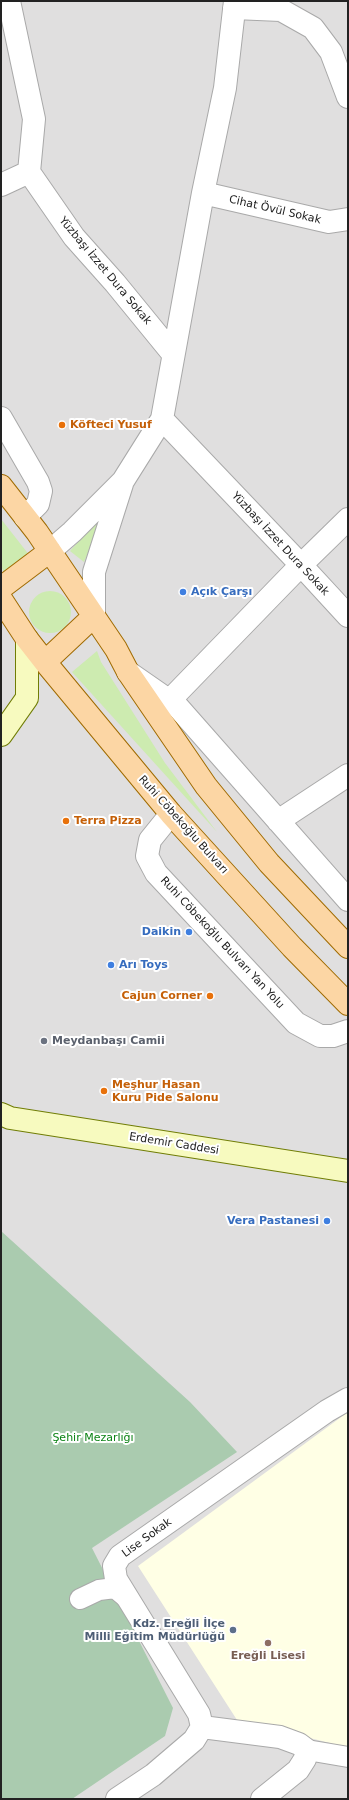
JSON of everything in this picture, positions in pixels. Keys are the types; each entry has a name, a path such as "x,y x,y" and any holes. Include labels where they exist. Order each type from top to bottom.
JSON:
{"main road":[{"path":"1,486 50,550 116,649 128,672 206,786 269,863 348,947"},
{"path":"1,588 50,550"},
{"name":"Ruhi Cöbekoğlu Bulvarı","path":"1,599 27,639 45,662 84,711 171,814 292,947 348,1004"},
{"path":"45,662 94,616"},
{"path":"1,735 27,698 27,639"},
{"name":"Erdemir Caddesi","path":"1,1114 10,1118 348,1171"}],"street":[{"path":"1,185 29,172 34,119 9,1"},
{"path":"50,550 72,532 123,481 162,419 203,193 225,88 235,4 281,10 313,28 331,52 348,97"},
{"name":"Yüzbaşı İzzet Dura Sokak","path":"29,172 74,237 115,283 173,354"},
{"name":"Cihat Övül Sokak","path":"203,193 329,222 348,219"},
{"path":"1,418 32,470 41,491 38,504 25,517"},
{"name":"Yüzbaşı İzzet Dura Sokak","path":"162,419 348,616"},
{"path":"94,616 94,572 123,481"},
{"path":"170,700 301,565 348,519"},
{"path":"1,622 27,639"},
{"path":"128,672 177,706 348,900"},
{"path":"278,821 348,774"},
{"name":"Ruhi Cöbekoğlu Bulvarı Yan Yolu","path":"171,814 150,840 147,856 156,873 296,1024 320,1036 333,1036 348,1031"},
{"name":"Lise Sokak","path":"202,1727 199,1714 116,1579 114,1566 120,1556 327,1411 348,1399"},
{"path":"80,1599 99,1590 115,1588 127,1598"},
{"path":"117,1799 153,1775 171,1760 194,1740 202,1727 280,1737 300,1744 307,1750 348,1757"},
{"path":"262,1799 298,1770 306,1759 307,1750"}],"shaded area":[{"path":"1,1 348,1 348,1799 1,1799"},
{"name":"Ereğli Lisesi","path":"348,1412 348,1750 330,1743 237,1720 138,1566"}],"green space":[{"path":"106,511 84,562 70,551"},
{"path":"1,519 30,556 5,575 1,566"},
{"path":"46,591 54,591 62,594 68,600 71,612 68,624 62,630 54,633 46,633 38,630 32,624 29,616 29,608 32,600 38,594"},
{"path":"97,651 101,662 165,763 217,832 72,672"},
{"name":"Şehir Mezarlığı","path":"1,1231 190,1402 237,1452 92,1548 173,1708 165,1736 72,1799 1,1799"}],"place":[{"name":"Köfteci Yusuf","path":"62,425"},
{"name":"Açık Çarşı","path":"183,592"},
{"name":"Terra Pizza","path":"66,821"},
{"name":"Daikin","path":"189,932"},
{"name":"Arı Toys","path":"111,965"},
{"name":"Cajun Corner","path":"210,996"},
{"name":"Meydanbaşı Camii","path":"44,1041"},
{"name":"Meşhur Hasan Kuru Pide Salonu","path":"104,1091"},
{"name":"Vera Pastanesi","path":"327,1221"},
{"name":"Kdz. Ereğli İlçe Milli Eğitim Müdürlüğü","path":"233,1630"},
{"name":"Ereğli Lisesi","path":"268,1643"}]}
